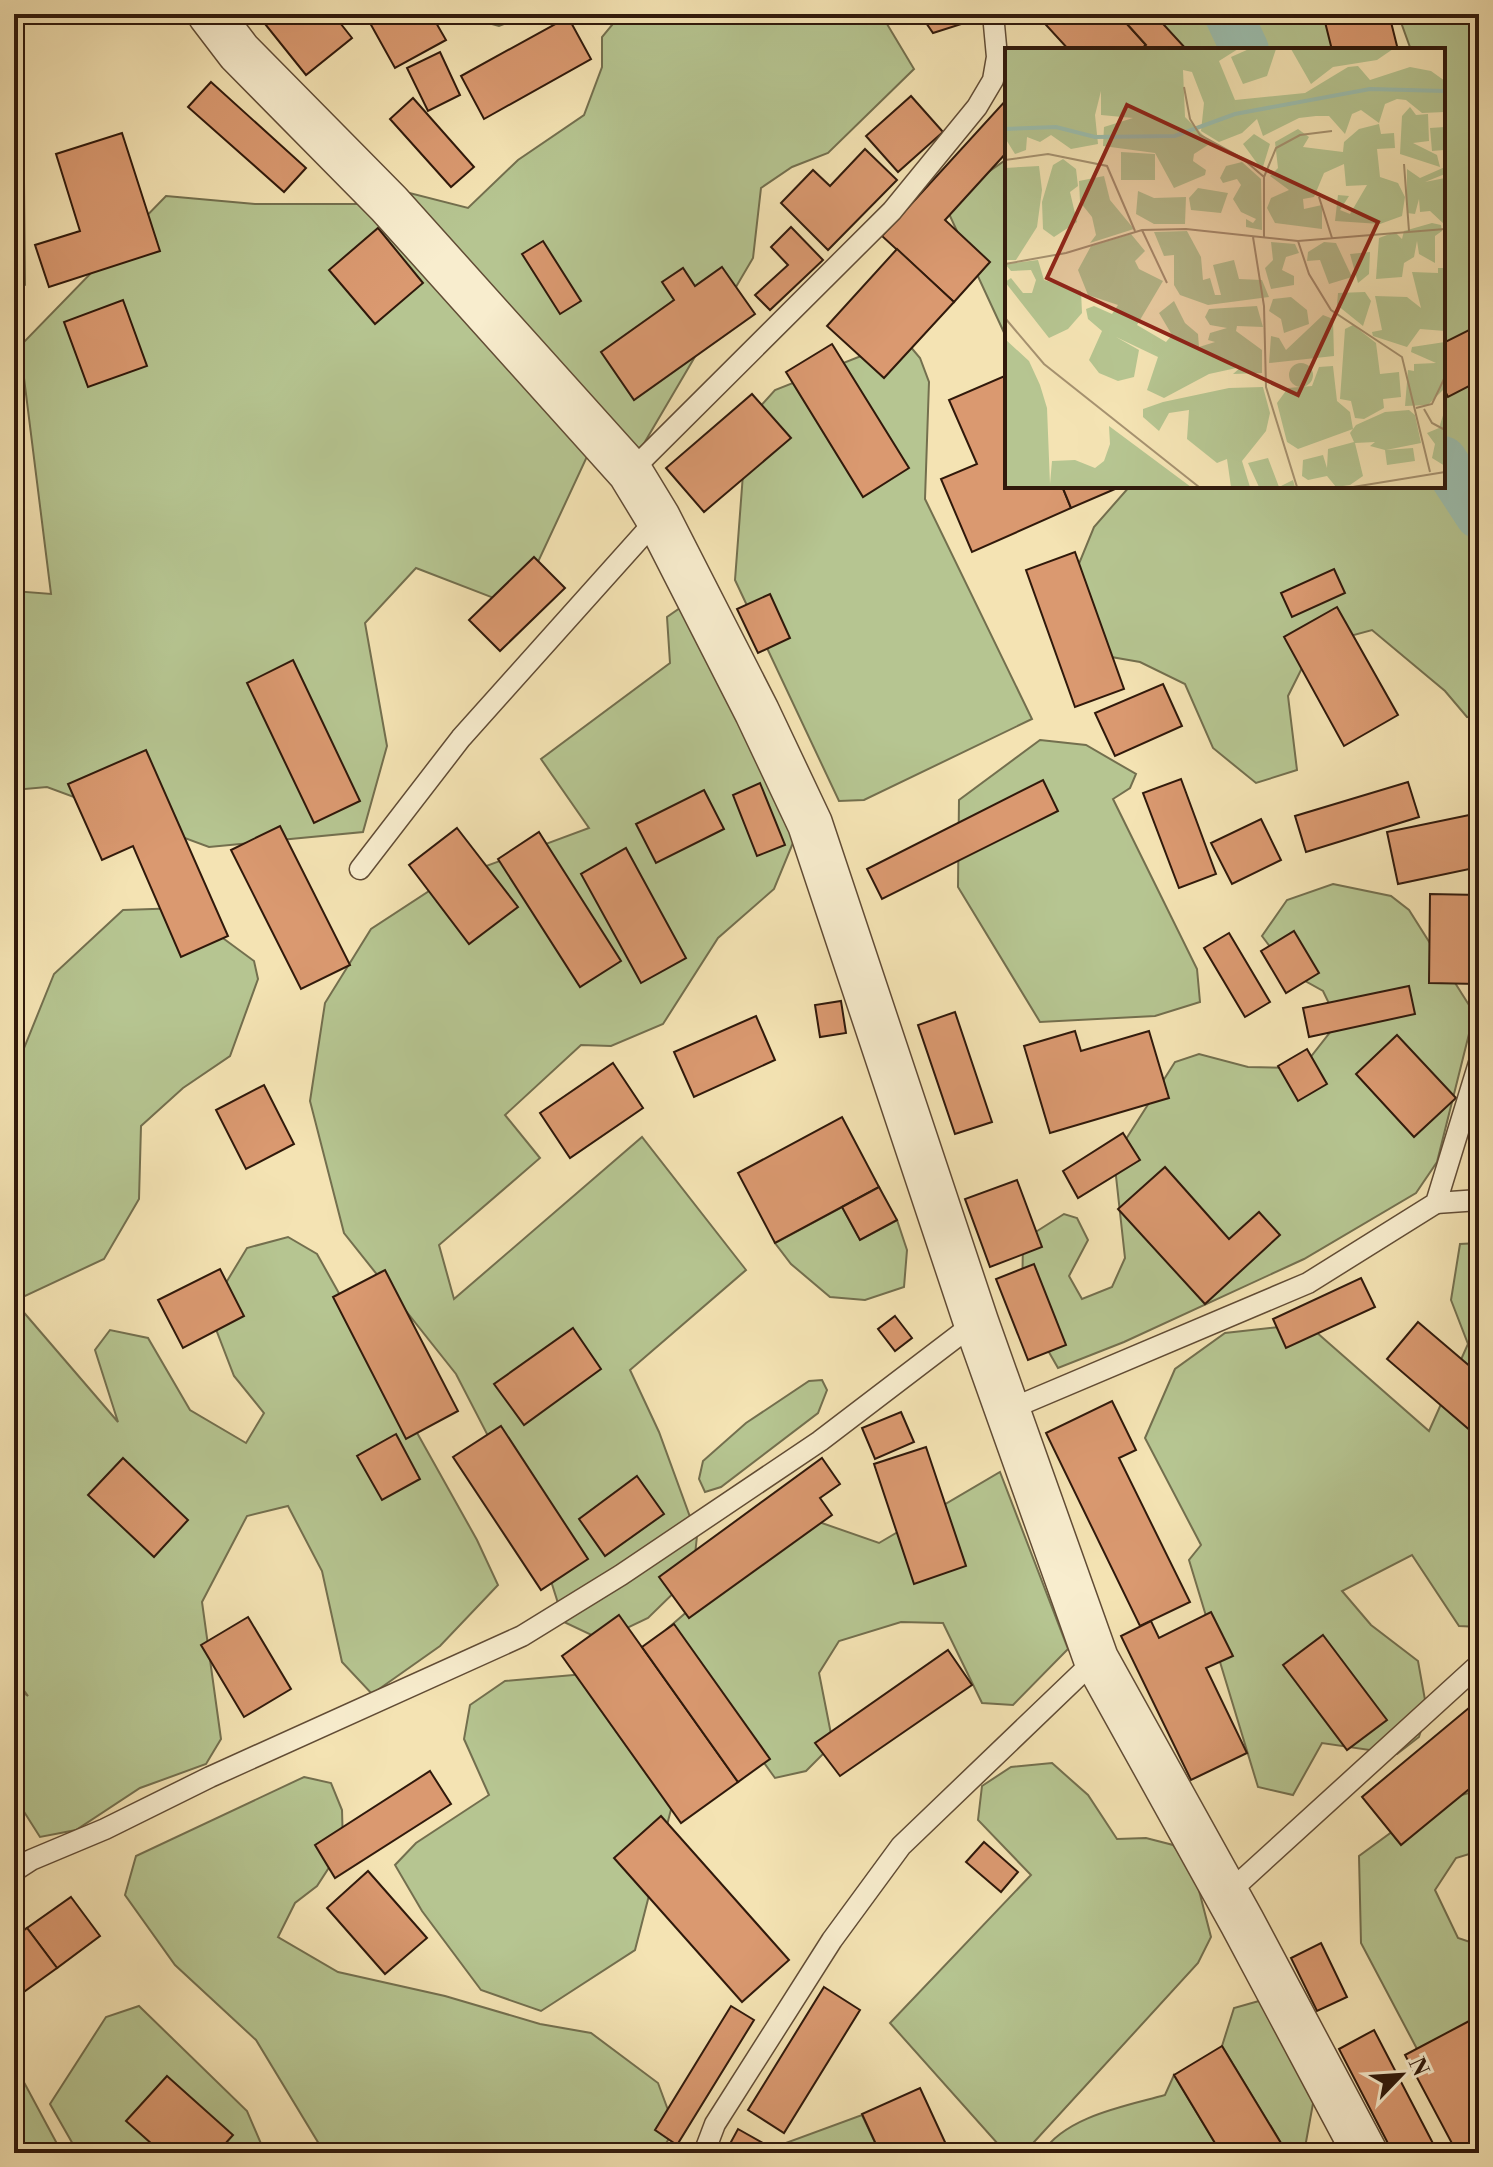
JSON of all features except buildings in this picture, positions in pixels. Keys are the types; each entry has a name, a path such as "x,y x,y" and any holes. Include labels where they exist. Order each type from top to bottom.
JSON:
{"street":[{"path":"210,14 239,52 389,204 630,472 658,518 810,824 976,1322 1096,1659 1227,1894 1365,2153"}],"lane":[{"path":"630,472 892,211 977,107 993,80 995,69 997,57 993,14"},
{"path":"360,869 461,738 658,518"},
{"path":"1436,1203 1479,1063"},
{"path":"1008,1410 1308,1283 1436,1203 1479,1200"},
{"path":"14,1871 31,1860 105,1829 210,1777 522,1636 621,1575 820,1441 976,1322"},
{"path":"704,2153 715,2124 832,1940 901,1846 1096,1659"},
{"path":"1227,1894 1475,1668"}],"green space":[{"path":"455,14 530,14 499,26"},
{"path":"621,14 881,14 914,69 828,153 792,167 761,188 753,258 636,457 394,189 468,208 518,160 584,115 602,67 602,37"},
{"path":"1136,14 1355,14 1384,48 1152,48"},
{"path":"1398,14 1479,14 1479,718 1467,717 1445,691 1372,630 1313,646 1288,696 1297,770 1256,783 1213,748 1185,684 1140,662 1077,651 1062,605 1094,527 1128,488 1445,488 1445,48 1410,48"},
{"path":"14,139 24,181 25,285 14,291"},
{"path":"1005,160 1005,335 944,203"},
{"path":"166,196 255,204 375,204 591,448 517,607 416,568 365,623 387,746 363,832 209,847 47,787 14,790 14,591 51,594 20,346"},
{"path":"904,339 920,358 929,382 925,499 1032,719 864,800 839,801 735,580 747,421 775,390"},
{"path":"680,608 780,799 795,838 774,889 718,938 663,1024 611,1046 581,1045 505,1115 540,1158 439,1245 454,1299 642,1137 746,1270 630,1370 659,1432 697,1536 693,1574 648,1618 602,1640 564,1622 532,1521 456,1374 344,1233 310,1101 325,1003 371,929 443,882 589,828 541,759 670,663 667,617"},
{"path":"1040,740 1086,745 1136,774 1130,788 1113,799 1197,969 1200,1002 1155,1016 1040,1022 958,887 959,800"},
{"path":"1333,884 1391,896 1409,910 1469,1005 1471,1026 1437,1162 1416,1193 1304,1259 1124,1342 1058,1368 1022,1305 1023,1240 1064,1214 1077,1218 1088,1240 1069,1276 1082,1299 1112,1287 1125,1258 1114,1158 1175,1062 1199,1054 1248,1067 1302,1068 1338,1022 1323,991 1289,972 1262,936 1287,900"},
{"path":"182,908 254,961 258,979 230,1056 183,1088 141,1126 139,1199 104,1259 14,1301 14,1073 54,974 123,910"},
{"path":"842,1207 860,1240 897,1220 907,1250 904,1287 865,1300 830,1297 791,1264 775,1243"},
{"path":"288,1237 317,1254 477,1540 498,1585 440,1646 372,1694 342,1662 322,1571 288,1506 247,1516 202,1602 221,1739 206,1764 140,1788 76,1830 40,1837 14,1796 14,1686 28,1696 14,1677 14,1301 118,1422 95,1350 110,1330 148,1338 190,1410 246,1443 264,1413 234,1376 209,1311 247,1248"},
{"path":"1479,1243 1479,1627 1459,1626 1412,1555 1342,1591 1371,1625 1418,1661 1427,1711 1419,1737 1397,1754 1322,1743 1293,1795 1258,1787 1189,1560 1201,1545 1145,1438 1175,1369 1225,1333 1307,1324 1429,1431 1468,1344 1451,1300 1460,1244"},
{"path":"822,1380 827,1390 818,1413 721,1487 705,1492 699,1479 703,1461 746,1423 809,1381"},
{"path":"1000,1472 1068,1649 1013,1705 982,1703 943,1623 901,1622 839,1641 819,1673 833,1744 806,1771 775,1778 667,1629 799,1515 879,1543"},
{"path":"596,1673 676,1790 635,1950 541,2011 481,1990 422,1911 395,1865 416,1843 489,1795 464,1739 470,1705 505,1681"},
{"path":"1052,1763 1088,1795 1117,1839 1146,1838 1173,1845 1195,1875 1211,1937 1198,1963 1024,2153 1006,2153 890,2023 1031,1875 978,1820 982,1786 1011,1767"},
{"path":"304,1777 331,1783 342,1810 343,1846 317,1886 295,1903 278,1937 338,1972 445,1996 540,2024 591,2033 658,2083 675,2129 660,2153 321,2153 319,2144 256,2040 175,1965 125,1895 136,1856"},
{"path":"1479,1790 1479,1851 1456,1858 1435,1890 1458,1938 1479,1945 1479,2153 1472,2153 1361,1943 1359,1856 1430,1804"},
{"path":"1259,2001 1314,2098 1304,2153 1287,2153 1222,2046 1234,2008"},
{"path":"139,2006 247,2111 265,2153 78,2153 50,2104 106,2017"},
{"path":"14,2071 19,2073 62,2153 14,2153"},
{"path":"1174,2075 1221,2153 1042,2153 1053,2140 1081,2121 1165,2095"},
{"path":"862,2115 880,2153 769,2153 772,2148"}],"waterway":[{"path":"1228,14 1244,48"},
{"path":"1445,463 1479,515"}]}
